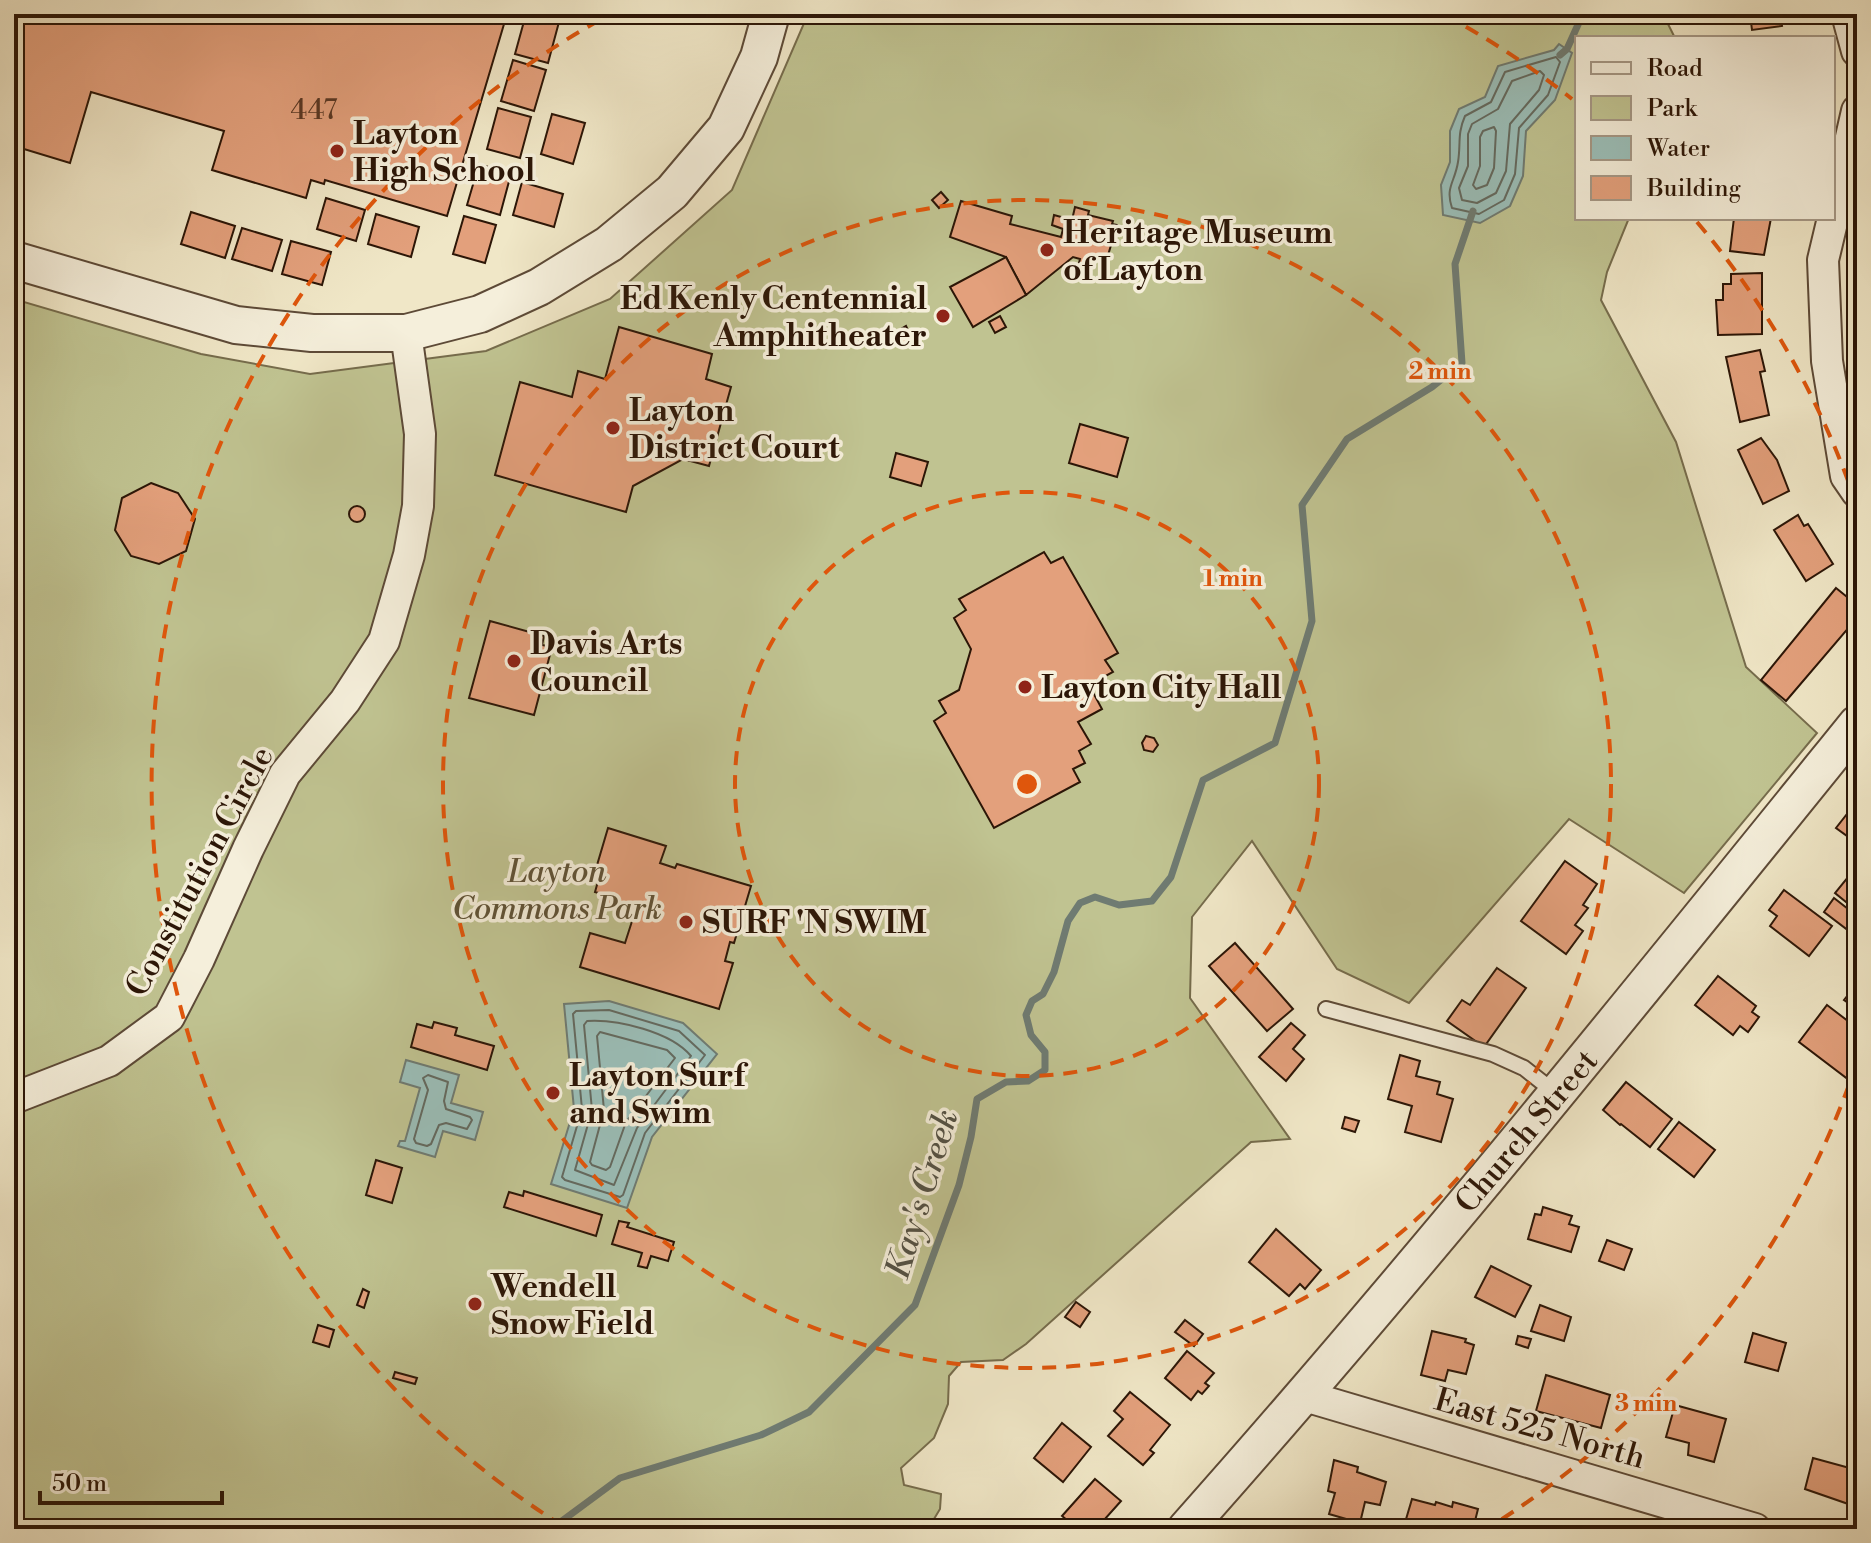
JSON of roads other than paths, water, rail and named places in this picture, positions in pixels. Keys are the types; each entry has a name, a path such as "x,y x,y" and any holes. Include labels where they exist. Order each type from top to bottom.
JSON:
{"street":[{"path":"14,260 236,325 312,333 406,333 480,314 539,287 609,244 672,192 726,128 759,57 771,14"},
{"path":"1847,14 1857,51"},
{"path":"1835,208 1857,111"},
{"path":"1832,220 1823,260 1827,361 1846,476 1857,492"},
{"name":"Constitution Circle","path":"14,1098 109,1061 169,1017 285,774 345,701 384,641 409,555 418,506 420,434 406,333"},
{"name":"Church Street","path":"1186,1529 1305,1396 1558,1095 1857,724"},
{"name":"East 525 North","path":"1305,1396 1755,1529"}],"lane":[{"path":"1326,1009 1493,1054 1524,1068 1558,1095"}],"water":[{"path":"1559,44 1572,53 1555,100 1526,131 1523,176 1510,206 1480,223 1443,215 1441,185 1450,162 1450,131 1459,109 1485,97 1498,66 1554,50"},
{"path":"609,1001 683,1023 717,1054 652,1137 627,1208 551,1184 574,1109 564,1004"},
{"path":"406,1060 459,1075 451,1103 483,1112 475,1140 443,1131 435,1157 398,1146 400,1141 405,1141 420,1088 400,1082"}],"waterway":[{"name":"Kay's Creek","path":"1560,55 1567,49 1580,14"},
{"name":"Kay's Creek","path":"551,1529 620,1478 761,1435 809,1412 915,1305 959,1185 977,1099 1006,1082 1028,1081 1045,1070 1045,1052 1031,1035 1026,1015 1032,1001 1043,994 1054,972 1068,921 1080,903 1095,897 1119,905 1152,901 1171,877 1203,780 1275,743 1312,621 1302,505 1347,439 1432,387 1462,363 1455,264 1473,211"}],"place":[{"name":"Layton High School","path":"337,151"},
{"name":"Heritage Museum of Layton","path":"1047,250"},
{"name":"Ed Kenly Centennial Amphitheater","path":"943,316"},
{"name":"Layton District Court","path":"613,428"},
{"name":"Davis Arts Council","path":"514,661"},
{"name":"Layton City Hall","path":"1025,687"},
{"name":"SURF 'N SWIM","path":"686,922"},
{"name":"Layton Surf and Swim","path":"553,1093"},
{"name":"Wendell Snow Field","path":"475,1304"}],"park label":[{"name":"Layton Commons Park","path":"557,890"}]}
